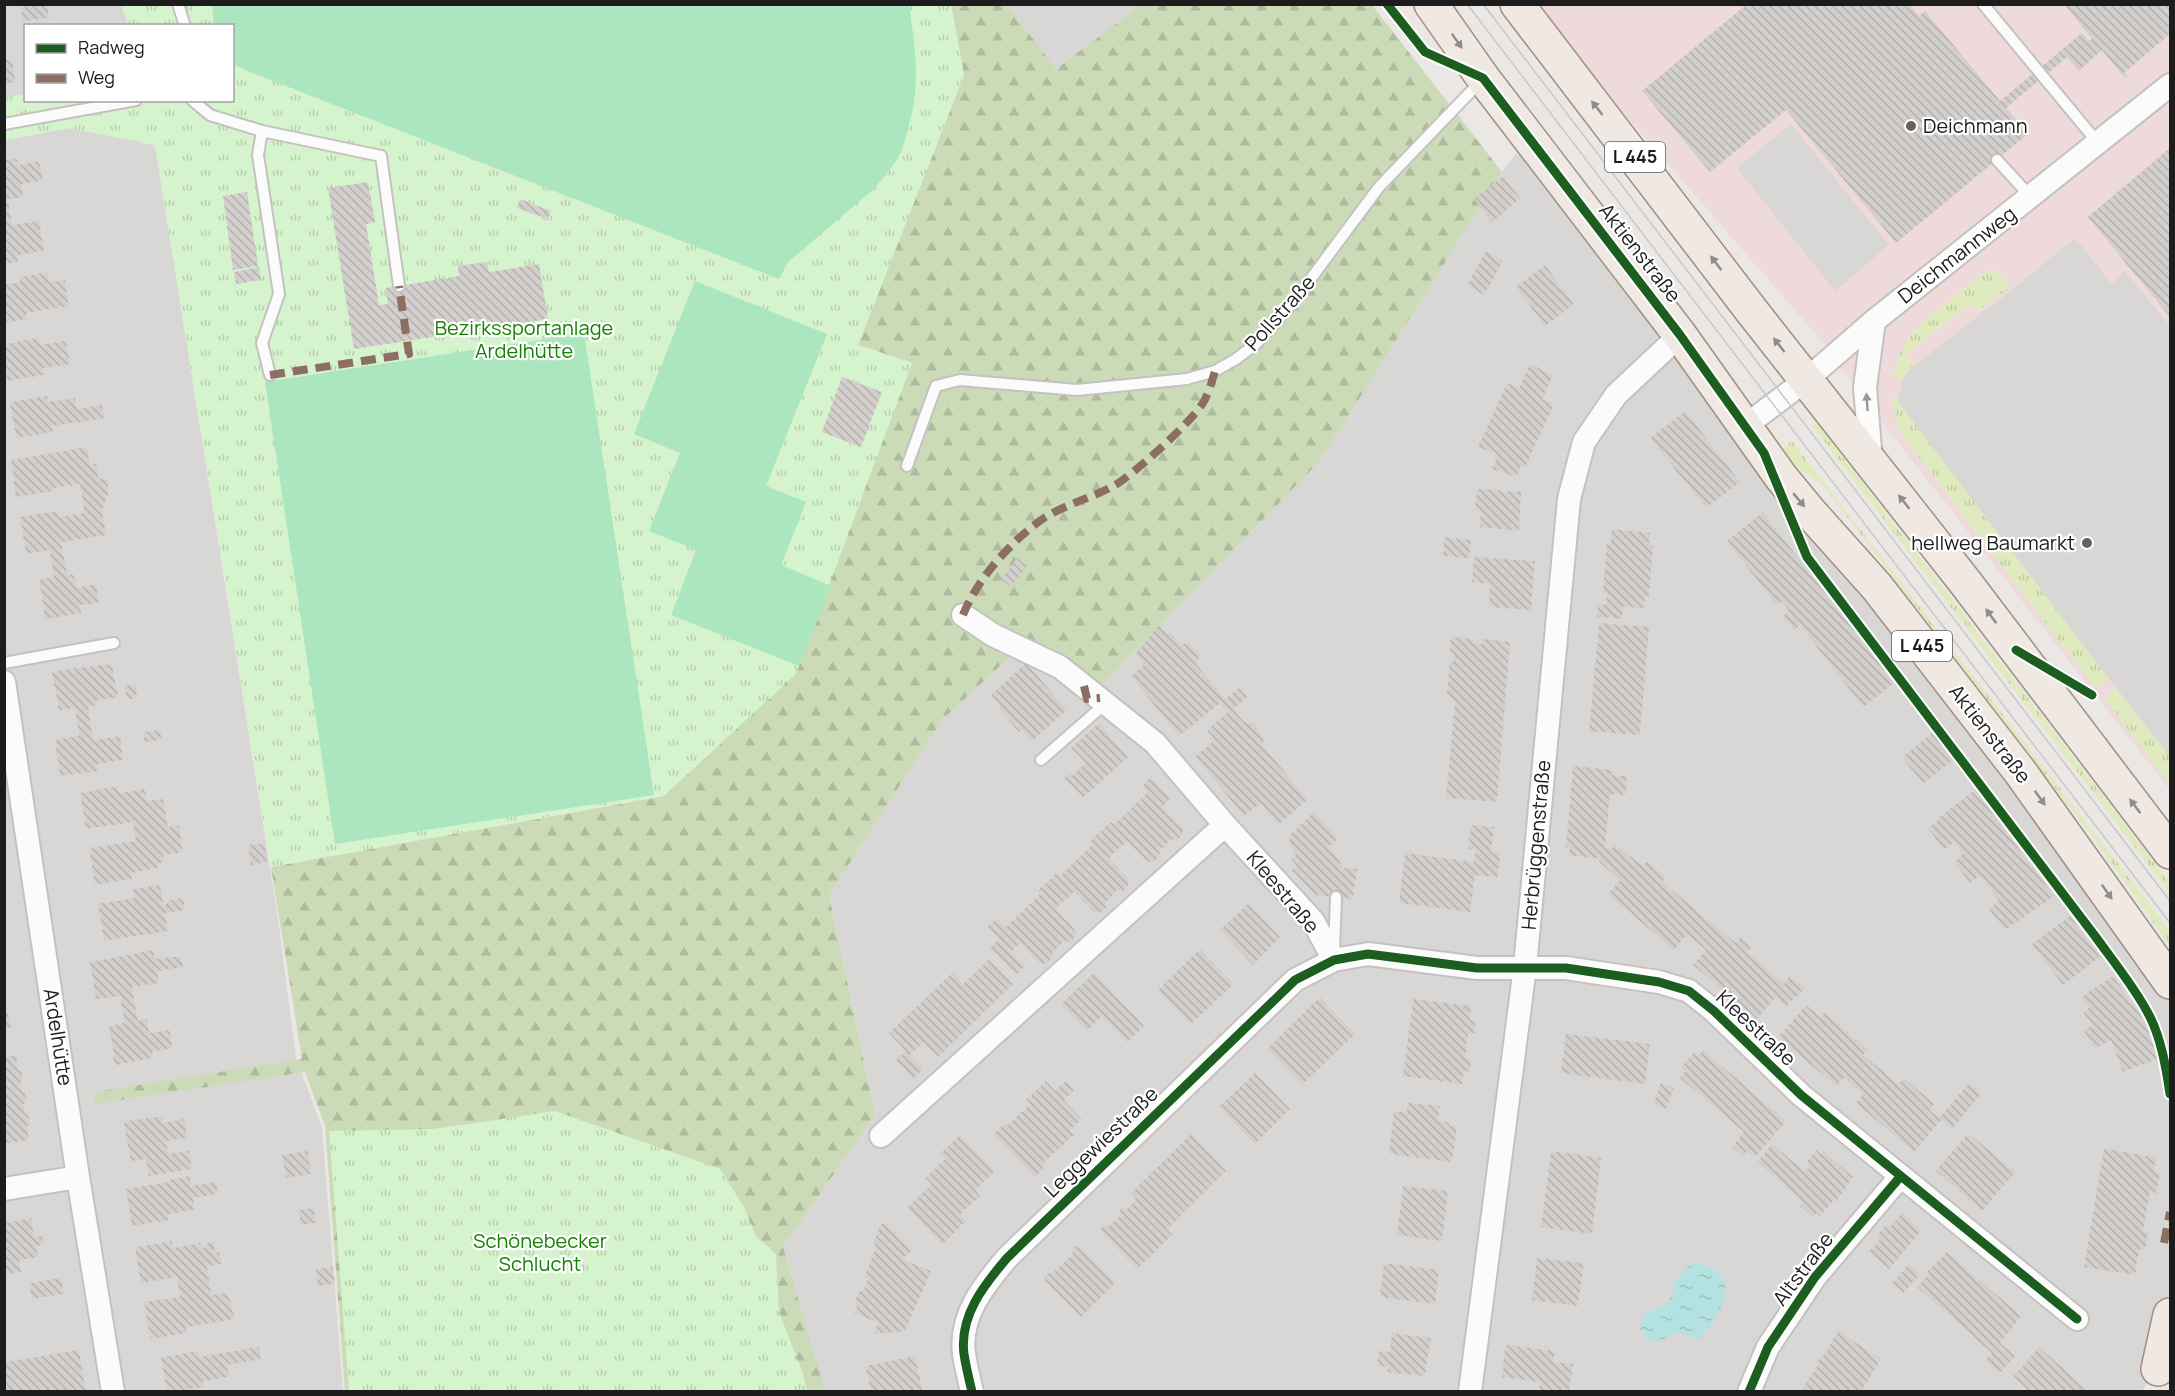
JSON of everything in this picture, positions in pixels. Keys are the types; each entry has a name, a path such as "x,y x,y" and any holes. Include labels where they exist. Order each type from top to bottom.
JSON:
{"main road":[{"name":"Aktienstraße","path":"1431,4 1483,78 1680,335 1793,493 1876,587 2021,773 2170,982"},
{"name":"L 445","path":"1517,4 2170,852"},
{"path":"2157,1371 2170,1315"}],"street":[{"name":"Deichmannweg","path":"1745,426 1806,380 1874,321 2170,85"},
{"path":"1871,461 1865,387 1874,321"},
{"name":"Herbrüggenstraße","path":"1470,1392 1525,967 1569,499 1584,442 1616,395 1680,335"},
{"name":"Kleestraße","path":"963,615 993,635 1060,667 1155,743 1225,825 1313,921 1334,960 1368,954 1477,968 1525,967 1578,970 1659,982 1689,991 1714,1011 1801,1095 2077,1319"},
{"name":"Ardelhütte","path":"4,682 7,717 113,1392"},
{"path":"881,1136 1225,825"},
{"name":"Leggewiestraße","path":"972,1392 964,1352 966,1321 976,1299 994,1273 1015,1250 1295,980 1334,960"},
{"path":"4,1189 78,1177"},
{"name":"Altstraße","path":"1749,1392 1768,1347 1815,1277 1900,1177"}],"lane":[{"path":"178,4 184,24"},
{"path":"1983,4 2098,143"},
{"name":"Pollstraße","path":"906,466 936,386 960,380 1077,390 1187,380 1215,371 1236,359 1256,344 1295,300 1379,187 1483,78"},
{"path":"4,124 125,102"},
{"path":"194,102 210,115 262,131 381,156 399,286"},
{"path":"262,131 258,155 279,294 262,343 270,375"},
{"path":"1997,160 2031,197"},
{"path":"4,663 114,643"},
{"path":"1041,760 1106,703"},
{"path":"1334,960 1335,897"}],"shaded area":[{"path":"5,5 121,5 128,24 24,24 24,94 5,98"},
{"path":"1007,5 1141,5 1056,70"},
{"path":"1530,5 2170,5 2170,80 1828,348"},
{"name":"hellweg Baumarkt","path":"2170,91 2170,790 1836,363"},
{"path":"1791,124 1889,245 1835,291 1737,168"},
{"path":"70,128 155,145 278,918 296,1058 322,1127 343,1391 5,1392 5,140"},
{"path":"1528,138 2170,984 2170,1305 2156,1368 2142,1391 821,1391 783,1247 875,1115 829,895 943,719 1029,639 1096,691 1320,461 1502,172"},
{"name":"hellweg Baumarkt","path":"2075,238 2112,284 2125,271 2170,326 2170,757 1898,407 1902,379 1915,365"}],"green space":[{"name":"Bezirkssportanlage Ardelhütte","path":"121,5 951,5 964,75 858,345 912,363 796,674 664,796 271,867 155,145 70,128 5,140 5,98 24,94 24,102 234,102 234,24 128,24"},
{"path":"212,5 909,5 915,50 915,95 904,144 893,165 874,189 788,262 779,279 245,70 234,64 234,24 214,24"},
{"path":"951,5 1007,5 1056,69 1141,5 1372,5 1502,172 1320,461 1096,691 1029,639 943,719 829,895 875,1115 783,1247 825,1391 345,1391 325,1126 305,1072 95,1104 94,1092 302,1059 271,867 664,796 912,363 858,345 964,75"},
{"path":"1990,269 1999,272 2010,285 2008,289 1977,312 1970,304 1906,355 1913,365 1902,379 1893,377 1902,350 1918,328 1927,318"},
{"path":"695,281 827,334 766,486 806,502 781,565 831,586 799,666 671,615 696,550 649,531 680,453 634,434"},
{"path":"584,333 654,795 335,844 265,382"},
{"path":"1892,396 1897,397 1902,407 2109,679 2096,689 1901,434 1893,409"},
{"path":"1818,422 2170,883 2170,893 1841,464 1812,425"},
{"path":"1792,441 2170,931 2170,946 2098,844 1825,488 1790,462 1780,451"},
{"path":"2116,688 2170,757 2170,785 2104,697"},
{"name":"Schönebecker Schlucht","path":"555,1111 720,1169 744,1207 756,1236 776,1254 779,1312 803,1374 807,1391 349,1391 329,1131 433,1129"}],"water":[{"path":"1693,1262 1710,1267 1720,1274 1725,1283 1725,1294 1716,1317 1699,1340 1678,1333 1661,1341 1651,1342 1639,1328 1641,1322 1647,1314 1670,1299 1677,1278"}],"building":[{"path":"47,4 49,18 23,21 21,7"},
{"path":"2064,4 2170,4 2170,34 2124,73 2128,77 2125,78 2102,50 2079,71 2067,57 2006,108 2028,134 1896,243 1786,110 1710,172 1642,91 1746,5 1910,5 1919,16 1925,11 2000,101 2082,33 2089,41 2092,39"},
{"path":"12,59 15,82 4,84 4,60"},
{"path":"2170,148 2170,317 2088,217"},
{"path":"17,159 18,165 39,161 43,180 22,184 23,197 8,199 12,225 39,221 44,251 17,255 18,262 4,264 4,160"},
{"path":"1503,176 1520,198 1492,223 1474,199"},
{"path":"368,182 375,222 366,224 379,305 388,304 386,288 459,276 458,266 487,262 489,272 539,264 548,319 354,349 328,188"},
{"path":"247,192 258,266 233,270 223,196"},
{"path":"520,199 551,211 548,219 517,208"},
{"path":"1486,251 1503,261 1484,295 1467,285"},
{"path":"1545,265 1574,304 1545,326 1516,287"},
{"path":"259,267 261,280 236,284 234,272"},
{"path":"47,272 49,282 65,280 69,306 26,313 27,319 4,323 4,285 20,282 20,277"},
{"path":"39,338 40,345 66,341 70,364 43,368 44,375 7,381 5,344"},
{"path":"1530,364 1553,375 1542,399 1554,404 1525,468 1521,466 1516,477 1492,469 1498,455 1478,447 1507,383 1519,388"},
{"path":"842,377 882,392 861,447 822,432"},
{"path":"47,396 48,402 75,398 77,409 102,405 104,418 52,426 53,432 16,438 10,402"},
{"path":"1685,411 1740,482 1706,508 1650,438"},
{"path":"87,447 90,465 96,464 99,479 107,478 109,492 102,510 106,535 61,542 67,575 74,574 76,588 96,584 99,603 80,605 81,613 46,619 43,617 44,609 39,580 54,577 50,550 26,554 20,517 57,511 58,517 82,513 84,508 80,484 16,497 11,460"},
{"path":"1477,489 1521,492 1519,531 1480,527 1481,511 1475,510"},
{"path":"1763,512 1894,683 1863,707 1800,625 1794,630 1783,616 1789,611 1782,601 1776,605 1727,541"},
{"path":"1612,529 1650,533 1649,545 1653,546 1649,596 1645,596 1644,608 1623,607 1622,619 1597,617 1598,605 1606,605 1607,593 1603,592 1607,542 1611,542"},
{"path":"1444,537 1471,540 1469,558 1443,556"},
{"path":"1474,557 1535,561 1531,610 1489,607 1490,584 1472,582"},
{"path":"1017,558 1027,566 1011,587 1001,579"},
{"path":"1599,623 1649,627 1640,735 1589,731"},
{"path":"1159,625 1167,634 1170,632 1180,645 1189,643 1200,655 1196,664 1225,699 1240,687 1247,697 1233,709 1244,722 1253,723 1264,737 1263,745 1307,800 1278,825 1261,803 1244,816 1195,756 1215,740 1207,730 1227,713 1220,703 1179,736 1131,676 1144,665 1135,654"},
{"path":"1451,637 1474,639 1474,643 1483,644 1483,639 1510,642 1497,802 1446,798 1455,702 1447,693 1450,661 1453,662 1454,653 1450,652"},
{"path":"1026,663 1067,710 1032,741 1022,729 1019,732 999,709 1001,706 991,695"},
{"path":"112,664 118,698 96,700 97,705 88,706 93,740 120,736 123,760 97,764 98,771 60,776 55,740 79,736 75,708 59,710 52,673"},
{"path":"135,684 137,698 127,700 124,686"},
{"path":"1099,723 1128,757 1083,798 1064,778 1069,773 1072,776 1086,763 1071,748"},
{"path":"160,730 162,740 144,742 143,732"},
{"path":"1932,733 1953,760 1923,784 1902,757"},
{"path":"1573,766 1612,770 1611,775 1627,776 1626,795 1610,794 1605,848 1612,849 1615,845 1643,866 1647,861 1666,877 1662,882 1721,931 1736,943 1741,937 1752,947 1747,952 1784,984 1790,976 1805,988 1786,1007 1775,998 1757,1019 1693,965 1706,950 1687,934 1674,950 1608,894 1620,880 1599,862 1600,859 1569,855 1570,848 1566,847"},
{"path":"1151,777 1171,798 1162,807 1183,828 1182,835 1177,840 1171,839 1160,851 1159,857 1147,862 1127,841 1109,858 1129,879 1128,886 1123,891 1117,890 1106,902 1106,908 1094,913 1074,892 1055,909 1075,930 1075,937 1070,942 1064,941 1052,953 1052,959 1040,964 1020,943 1011,952 1025,966 1016,975 990,948 999,939 987,927 997,918 1006,927 1040,894 1037,891 1057,873 1060,876 1093,844 1091,840 1111,822 1114,825 1148,792 1142,786"},
{"path":"117,786 119,793 145,789 147,801 163,799 168,827 179,825 183,852 163,855 164,862 157,864 158,868 131,873 132,879 95,885 89,848 136,841 133,822 86,829 80,793"},
{"path":"1975,790 2054,896 2005,930 1989,909 1999,901 1980,876 1970,883 1954,862 1963,854 1954,842 1944,850 1928,828"},
{"path":"1314,812 1338,839 1328,847 1343,868 1357,869 1353,899 1314,895 1292,870 1297,866 1291,859 1296,855 1289,844 1290,835"},
{"path":"1471,825 1494,827 1491,852 1500,853 1498,877 1475,875 1470,912 1399,903 1405,853 1474,862 1476,850 1468,849"},
{"path":"264,843 267,862 251,865 248,845"},
{"path":"160,885 164,906 170,900 183,898 185,910 165,913 168,931 104,941 98,904 135,898 133,889"},
{"path":"1248,904 1280,937 1253,965 1220,930"},
{"path":"2070,916 2100,957 2063,985 2032,944"},
{"path":"1200,949 1234,984 1191,1024 1158,990"},
{"path":"153,950 155,959 181,956 183,967 157,971 159,983 132,987 138,1021 147,1019 149,1033 170,1030 172,1048 152,1052 153,1058 117,1065 114,1063 109,1026 125,1023 120,996 96,999 90,962"},
{"path":"989,959 1013,984 938,1057 923,1042 910,1055 923,1069 913,1079 896,1060 906,1051 889,1033 953,972 963,984"},
{"path":"1094,973 1144,1026 1127,1043 1102,1016 1087,1031 1061,1004"},
{"path":"2113,976 2143,1019 2159,1058 2123,1072 2111,1040 2095,1049 2084,1031 2092,1025 2083,1012 2089,1008 2081,997"},
{"path":"1320,997 1355,1034 1302,1085 1267,1049"},
{"path":"4,999 11,1028 4,1029"},
{"path":"1413,999 1471,1006 1470,1020 1476,1021 1474,1033 1468,1033 1465,1059 1471,1059 1470,1072 1464,1071 1462,1084 1403,1076 1410,1020 1408,1020 1411,1017"},
{"path":"1806,1005 1820,1017 1825,1012 1868,1050 1863,1055 1898,1084 1904,1078 1934,1104 1929,1110 1939,1118 1970,1082 1981,1094 1952,1129 1941,1120 1914,1152 1856,1103 1863,1094 1844,1078 1836,1086 1778,1037"},
{"path":"1566,1034 1650,1044 1645,1084 1561,1073"},
{"path":"1703,1050 1786,1121 1757,1155 1751,1155 1747,1151 1743,1156 1732,1147 1744,1132 1680,1078 1685,1071 1681,1067 1694,1053 1698,1056"},
{"path":"16,1055 18,1070 21,1069 23,1081 20,1082 22,1092 25,1091 27,1103 23,1104 25,1113 28,1113 30,1125 27,1126 29,1140 4,1144 4,1057"},
{"path":"1255,1073 1290,1109 1255,1144 1219,1107"},
{"path":"1046,1081 1055,1091 1066,1081 1074,1090 1064,1100 1082,1119 1070,1130 1074,1135 1044,1162 1044,1168 1035,1177 994,1134 1004,1124 1008,1125 1030,1104 1026,1100"},
{"path":"1661,1083 1674,1088 1666,1109 1653,1104"},
{"path":"1408,1103 1440,1106 1438,1121 1447,1122 1449,1126 1457,1126 1452,1162 1389,1154 1394,1111 1407,1113"},
{"path":"162,1116 163,1123 184,1119 187,1138 166,1141 168,1154 189,1151 192,1169 149,1176 146,1159 131,1161 124,1124 126,1121"},
{"path":"1968,1133 2015,1172 1982,1211 1936,1171"},
{"path":"1191,1134 1226,1171 1167,1229 1172,1235 1137,1269 1102,1233 1101,1228 1105,1225 1109,1226 1120,1216 1119,1211 1122,1208 1127,1209 1136,1199 1131,1193"},
{"path":"960,1135 995,1171 975,1190 980,1196 960,1214 966,1221 942,1245 907,1208 932,1184 925,1178 945,1159 940,1154"},
{"path":"1772,1144 1805,1172 1810,1166 1806,1163 1816,1150 1821,1154 1823,1151 1853,1177 1836,1202 1834,1200 1820,1216 1816,1213 1813,1217 1800,1206 1803,1202 1757,1162"},
{"path":"2104,1148 2156,1158 2154,1172 2160,1174 2156,1193 2150,1192 2143,1231 2148,1232 2145,1250 2139,1249 2135,1275 2084,1267"},
{"path":"308,1151 311,1174 286,1178 282,1155"},
{"path":"1551,1151 1601,1158 1592,1234 1541,1227"},
{"path":"190,1176 191,1186 216,1182 218,1194 193,1198 195,1210 168,1214 169,1220 132,1226 126,1189"},
{"path":"1403,1186 1448,1191 1442,1241 1397,1235"},
{"path":"313,1208 316,1223 301,1225 299,1210"},
{"path":"1902,1213 1922,1230 1889,1269 1869,1252 1880,1239 1877,1236 1885,1226 1891,1226"},
{"path":"31,1218 34,1237 42,1236 44,1245 36,1246 38,1257 19,1260 21,1272 4,1275 4,1223"},
{"path":"886,1223 912,1250 902,1259 931,1271 905,1331 874,1334 878,1323 854,1313 857,1307 855,1301 868,1279 864,1278 876,1248 874,1240 881,1224"},
{"path":"172,1241 173,1248 200,1243 201,1248 208,1247 207,1243 214,1242 215,1253 219,1252 222,1264 207,1266 211,1295 228,1293 235,1319 186,1327 187,1333 150,1339 144,1302 180,1297 177,1277 141,1283 135,1247"},
{"path":"1075,1246 1080,1247 1115,1283 1081,1317 1045,1281 1045,1276 1053,1273 1073,1254 1072,1250"},
{"path":"1947,1252 2021,1316 2000,1343 2015,1356 2000,1373 1985,1361 1992,1353 1917,1287 1929,1273 1927,1272"},
{"path":"1537,1258 1584,1263 1578,1306 1532,1300"},
{"path":"1384,1263 1439,1270 1435,1304 1380,1297"},
{"path":"1909,1264 1920,1274 1903,1293 1892,1283"},
{"path":"333,1267 335,1284 318,1286 316,1269"},
{"path":"61,1278 64,1294 32,1299 29,1283"},
{"path":"1838,1331 1881,1359 1861,1392 1802,1392 1811,1373 1819,1363 1818,1360 1825,1354"},
{"path":"1392,1333 1431,1338 1425,1376 1387,1372 1388,1367 1377,1366 1379,1351 1390,1352"},
{"path":"1505,1345 1555,1351 1553,1362 1573,1364 1569,1392 1539,1390 1540,1382 1502,1377"},
{"path":"259,1347 261,1359 227,1365 229,1377 203,1381 204,1387 167,1392 161,1357 199,1351 199,1357"},
{"path":"2039,1347 2087,1390 2085,1392 2030,1392 2013,1377"},
{"path":"79,1350 86,1392 45,1392 44,1388 33,1392 4,1392 4,1362"},
{"path":"915,1356 923,1392 871,1392 866,1366"}],"tram line":[{"path":"1467,4 2170,923"},
{"path":"1483,4 2170,901"}],"marked path":[{"path":"270,375 409,354 399,286"},
{"path":"963,615 986,574 1020,537 1052,513 1115,485 1177,433 1204,401 1215,371"},
{"path":"1084,686 1087,699 1100,698"},
{"path":"2164,1243 2170,1212"}],"cycle path":[{"path":"1387,4 1425,52 1483,78 1680,335 1764,453 1807,557 2136,993 2148,1013 2160,1042 2170,1094"},
{"path":"2016,650 2092,695"},
{"path":"972,1392 964,1354 965,1327 982,1290 1007,1258 1295,980 1334,960 1368,954 1477,968 1566,968 1659,982 1689,991 1714,1011 1801,1095 2077,1319"},
{"path":"1749,1392 1768,1347 1815,1277 1900,1177"}],"place":[{"name":"Deichmann","path":"1911,126"},
{"name":"hellweg Baumarkt","path":"2087,543"}]}
